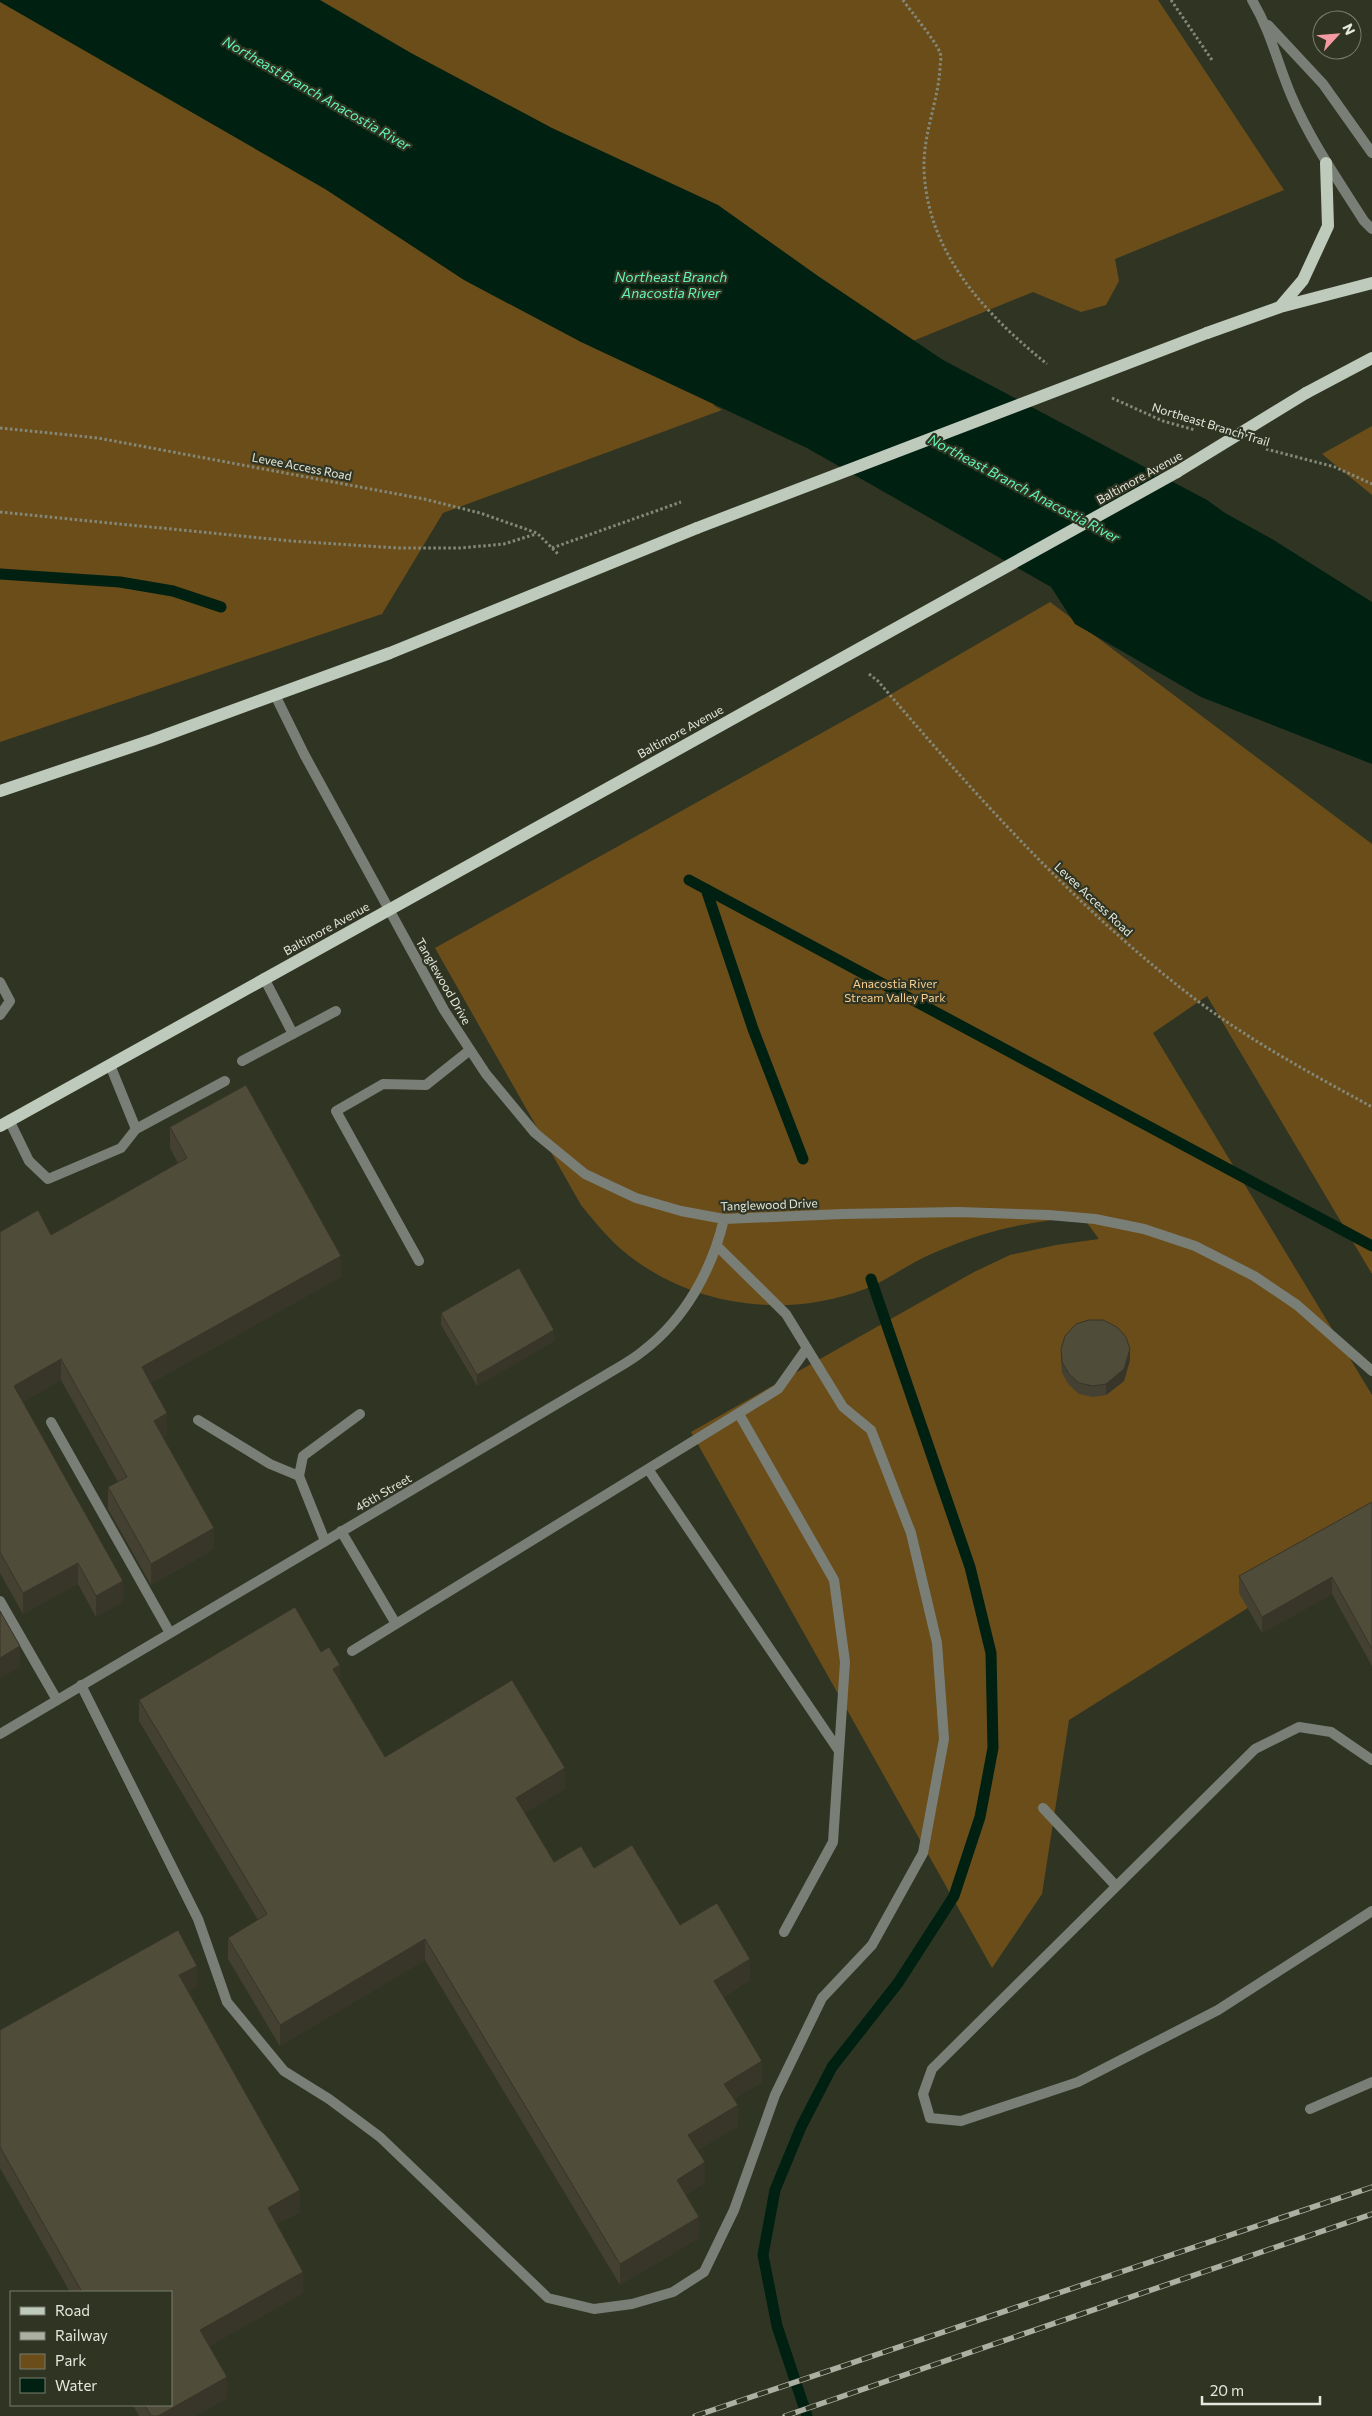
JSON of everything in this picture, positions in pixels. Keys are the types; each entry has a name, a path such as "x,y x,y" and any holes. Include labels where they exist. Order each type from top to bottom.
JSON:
{"main road":[{"path":"1280,307 1303,280 1328,226 1326,163"},
{"path":"0,791 390,653 579,574 1208,333 1280,307 1372,283"},
{"name":"Baltimore Avenue","path":"5,1123 1177,472 1306,393 1372,358"}],"street":[{"path":"1252,0 1266,23 1323,84 1372,153"},
{"path":"1266,23 1291,96 1326,163 1372,229"},
{"name":"Tanglewood Drive","path":"275,695 304,754 444,1010 486,1074 535,1132 586,1174 636,1198 681,1212 724,1219 959,1212 1049,1215 1095,1220 1144,1229 1195,1246 1254,1276 1297,1305 1372,1371"},
{"path":"264,978 293,1034"},
{"path":"0,982 10,1001 0,1016"},
{"path":"242,1061 336,1011"},
{"path":"420,1261 336,1111 383,1084 426,1085 470,1050"},
{"path":"110,1065 136,1129"},
{"path":"5,1123 30,1162 48,1179 122,1148 136,1129 225,1081"},
{"name":"46th Street","path":"0,1734 644,1351 679,1315 700,1284 718,1247 724,1219"},
{"path":"81,1685 198,1919 227,2002 284,2071 329,2099 380,2137 548,2298 594,2309 632,2304 673,2292 704,2272 734,2210 775,2095 822,1998 872,1945 923,1853 944,1739 937,1643 911,1533 871,1430 843,1408 786,1314 718,1247"},
{"path":"352,1651 778,1389 806,1348"},
{"path":"325,1541 299,1476 303,1456 360,1414"},
{"path":"739,1414 834,1580 845,1662 833,1842 784,1932"},
{"path":"198,1420 270,1464 299,1476"},
{"path":"51,1422 170,1633"},
{"path":"648,1469 839,1751"},
{"path":"341,1531 396,1624"},
{"path":"0,1601 57,1700"},
{"path":"1372,1760 1331,1732 1299,1728 1256,1749 932,2069 923,2094 930,2118 961,2121 1078,2082 1218,2010 1372,1911"},
{"path":"1043,1808 1116,1886"},
{"path":"1310,2109 1372,2082"}],"path":[{"path":"903,0 941,53 939,88 929,126 924,168 930,214 944,250 965,283 998,321 1053,369"},
{"path":"1171,0 1212,60"},
{"name":"Northeast Branch Trail","path":"1104,395 1163,421 1200,431"},
{"name":"Levee Access Road","path":"0,428 98,438 424,499 480,513 537,533 579,574"},
{"name":"Northeast Branch Trail","path":"1257,447 1336,467 1372,484"},
{"path":"552,548 681,502"},
{"path":"0,512 233,536 398,548 460,548 504,544 537,533"},
{"name":"Levee Access Road","path":"846,655 878,681 953,769 1020,841 1145,958 1196,1000 1241,1031 1372,1107"}],"green space":[{"path":"0,0 1158,0 1284,190 1115,259 1119,281 1106,305 1081,312 1033,292 908,343 713,405 722,410 443,513 382,614 0,742"},
{"path":"1372,426 1372,495 1322,454"},
{"name":"Anacostia River Stream Valley Park","path":"1050,602 1372,844 1372,1274 1207,996 1153,1033 1372,1395 1372,1530 1069,1720 1042,1894 992,1968 691,1432 974,1272 1010,1255 1056,1245 1099,1239 1082,1216 1014,1226 944,1248 865,1289 834,1299 803,1304 770,1305 738,1302 707,1295 677,1284 648,1269 622,1250 605,1234 581,1205 435,948 881,700"}],"water":[{"name":"Northeast Branch Anacostia River","path":"0,0 320,0 411,53 552,128 718,205 818,276 943,360 1207,500 1225,513 1272,539 1372,602 1372,764 1201,697 1075,624 1051,587 807,448 581,342 464,280 325,189 0,2"}],"building":[{"path":"246,1085 341,1256 142,1367 167,1413 154,1421 214,1528 151,1564 108,1487 127,1477 61,1359 14,1386 123,1581 96,1596 78,1563 23,1593 0,1552 0,1232 38,1210 51,1235 187,1158 170,1127"},
{"path":"519,1268 554,1330 477,1375 441,1313"},
{"path":"1089,1320 1103,1320 1117,1327 1126,1337 1130,1349 1124,1369 1106,1384 1093,1386 1079,1383 1069,1374 1062,1362 1061,1349 1065,1336 1076,1324"},
{"path":"1372,1502 1372,1649 1332,1577 1262,1617 1239,1576"},
{"path":"295,1607 321,1652 329,1647 340,1665 333,1669 385,1757 512,1680 565,1768 516,1798 554,1862 581,1846 594,1868 632,1845 680,1925 717,1903 750,1959 714,1981 762,2061 724,2084 738,2105 688,2135 705,2162 677,2180 699,2217 620,2264 425,1939 280,2025 228,1938 267,1914 139,1700"},
{"path":"0,1611 20,1646 0,1658"},
{"path":"178,1930 197,1966 179,1975 300,2190 268,2208 303,2272 200,2330 227,2377 158,2416 151,2416 146,2406 172,2406 172,2291 81,2291 0,2147 0,2030"}],"waterway":[{"path":"0,574 120,582 173,591 221,607"},
{"path":"689,880 1372,1246"},
{"path":"706,889 753,1029 803,1159"},
{"path":"807,2416 777,2326 763,2255 775,2190 801,2127 832,2067 898,1983 954,1896 980,1817 993,1748 991,1653 970,1567 871,1279"}],"railway":[{"path":"695,2416 1372,2187"},
{"path":"785,2416 1372,2214"}]}
